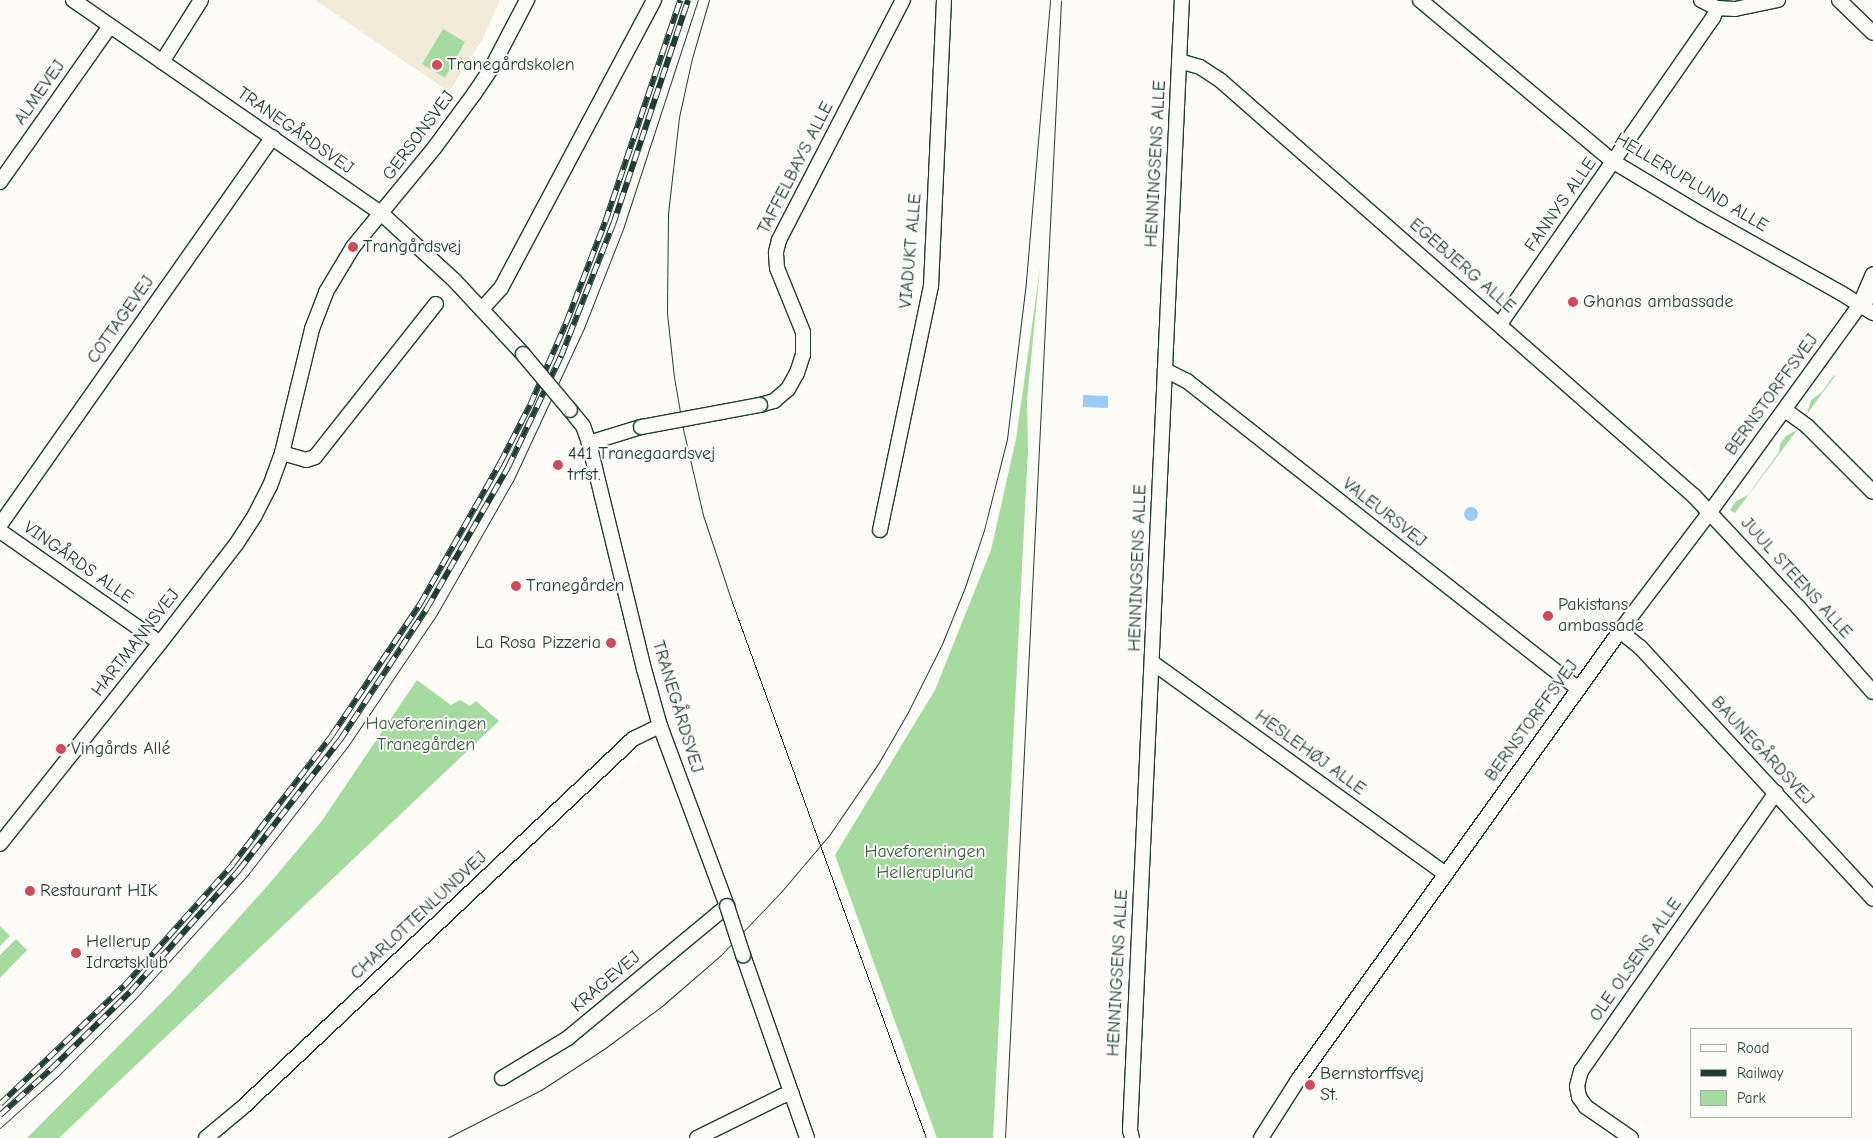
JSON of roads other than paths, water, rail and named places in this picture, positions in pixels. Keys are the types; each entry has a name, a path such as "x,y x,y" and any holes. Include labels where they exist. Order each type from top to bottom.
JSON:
{"street":[{"name":"TRANEGÅRDSVEJ","path":"73,0 382,214 413,240 482,309 523,354 583,426 590,443 639,652 660,726 727,906 807,1138"},
{"path":"162,62 201,0"},
{"name":"GERSONSVEJ","path":"382,214 474,94 492,67 527,0"},
{"path":"482,309 501,288 654,0"},
{"name":"TAFFELBAYS ALLE","path":"590,443 641,427 760,405 774,401 788,389 797,372 803,354 803,332 777,268 776,252 779,240 903,0"},
{"name":"HENNINGSENS ALLE","path":"1132,1138 1131,1117 1182,0"},
{"name":"HELLERUPLUND ALLE","path":"1420,0 1614,162 1702,216 1873,313"},
{"path":"1702,0 1717,8 1735,9 1778,0"},
{"path":"1839,0 1873,33"},
{"name":"VIADUKT ALLE","path":"880,530 931,286 944,1"},
{"name":"FANNYS ALLE","path":"1500,324 1713,18 1717,8"},
{"name":"ALMEVEJ","path":"0,182 110,26"},
{"name":"EGEBJERG ALLE","path":"1179,61 1200,68 1220,80 1500,324 1710,512"},
{"name":"COTTAGEVEJ","path":"0,525 273,137"},
{"name":"HARTMANNSVEJ","path":"0,844 160,643 237,543 255,515 270,486 282,453 319,306 353,247 382,214"},
{"name":"BERNSTORFFSVEJ","path":"1254,1138 1274,1114 1620,631 1785,410 1860,305 1873,274"},
{"name":"BERNSTORFFSVEJ","path":"1860,305 1873,294"},
{"path":"282,453 306,460 315,457 436,304"},
{"name":"VALEURSVEJ","path":"1165,370 1187,381 1578,689"},
{"path":"1785,410 1807,426 1873,492"},
{"name":"JUUL STEENS ALLE","path":"1710,512 1873,692"},
{"name":"VINGÅRDS ALLE","path":"0,531 160,643"},
{"name":"BAUNEGÅRDSVEJ","path":"1620,631 1640,647 1873,899"},
{"name":"HESLEHØJ ALLE","path":"1152,663 1446,874"},
{"name":"CHARLOTTENLUNDVEJ","path":"206,1138 242,1108 633,739 660,726"},
{"name":"OLE OLSENS ALLE","path":"1631,1138 1586,1107 1579,1097 1577,1086 1581,1071 1776,793"},
{"name":"KRAGEVEJ","path":"502,1078 568,1038 727,906"},
{"path":"697,1138 780,1097 792,1093"},
{"name":"BERNSTORFFSVEJ","path":"1261,1138 1274,1114"}],"water":[{"path":"1083,395 1108,396 1108,408 1083,407"},
{"path":"1468,507 1474,507 1478,514 1474,521 1468,521 1464,517 1464,511"}],"tram line":[{"path":"0,1128 58,1076 135,999 246,877 348,746 437,614 513,481 584,328 623,229 698,0"},
{"path":"709,0 692,58 679,117 668,214 667,313 674,377 683,429 703,515 732,602 926,1138"},
{"path":"447,1138 541,1090 604,1049 662,1006 720,956 781,892 830,834 878,764 908,712 942,644 965,587 984,530 1007,439 1026,281 1050,0"},
{"path":"1005,1138 1061,0"}],"railway":[{"path":"0,1104 124,986 232,865 332,735 420,604 500,463 530,405 566,323 605,222 680,0"},
{"path":"0,1115 51,1069 130,992 239,870 340,740 427,608 508,467 561,356 613,224 688,0"}],"place":[{"name":"Tranegårdskolen","path":"437,65"},
{"name":"Trangårdsvej","path":"353,247"},
{"name":"Ghanas ambassade","path":"1573,302"},
{"name":"441 Tranegaardsvej trfst.","path":"558,465"},
{"name":"Tranegården","path":"516,586"},
{"name":"Pakistans ambassade","path":"1548,616"},
{"name":"La Rosa Pizzeria","path":"611,643"},
{"name":"Vingårds Allé","path":"61,749"},
{"name":"Restaurant HIK","path":"30,891"},
{"name":"Hellerup Idrætsklub","path":"76,953"},
{"name":"Bernstorffsvej St.","path":"1310,1085"}],"park label":[{"name":"Haveforeningen Tranegården","path":"426,735"},
{"name":"Haveforeningen Helleruplund","path":"925,863"}]}
